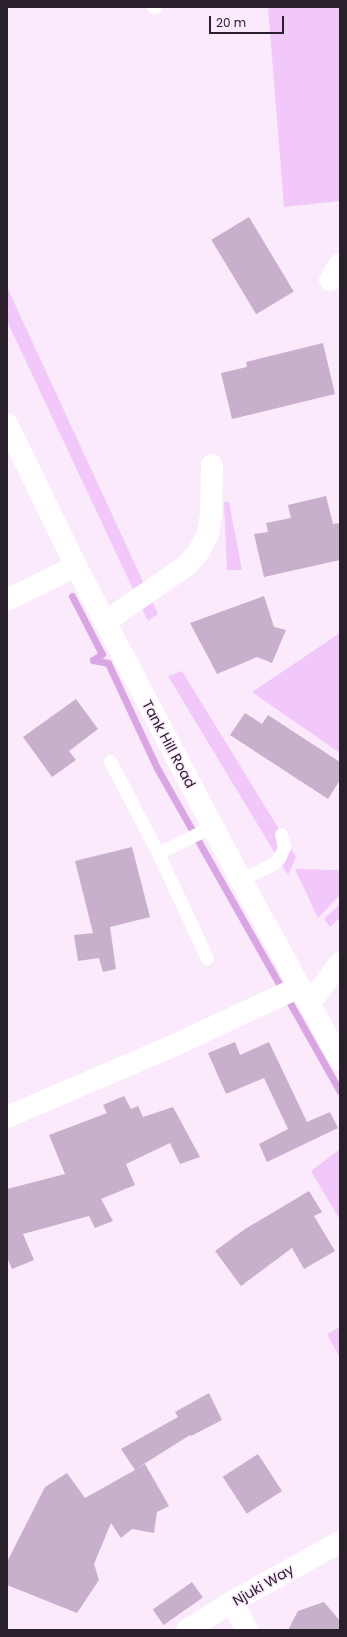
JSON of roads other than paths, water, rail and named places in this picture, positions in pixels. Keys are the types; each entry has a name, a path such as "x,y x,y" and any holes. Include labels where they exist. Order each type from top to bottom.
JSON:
{"street":[{"name":"Tank Hill Road","path":"7,424 105,622 241,880 304,995 334,1037 340,1059"},
{"path":"105,622 182,569 199,551 208,534 211,516 212,464"},
{"path":"7,600 76,566"},
{"path":"7,1117 176,1044 304,995 340,963"},
{"name":"Njuki Way","path":"187,1630 232,1602 340,1542"},
{"path":"232,1602 247,1630"}],"lane":[{"path":"110,761 158,853 207,958"},
{"path":"158,853 213,826"},
{"path":"241,880 273,864 279,858 284,847 281,834"}],"waterway":[{"path":"72,596 102,654 93,660 108,663 157,768 340,1091"}]}
